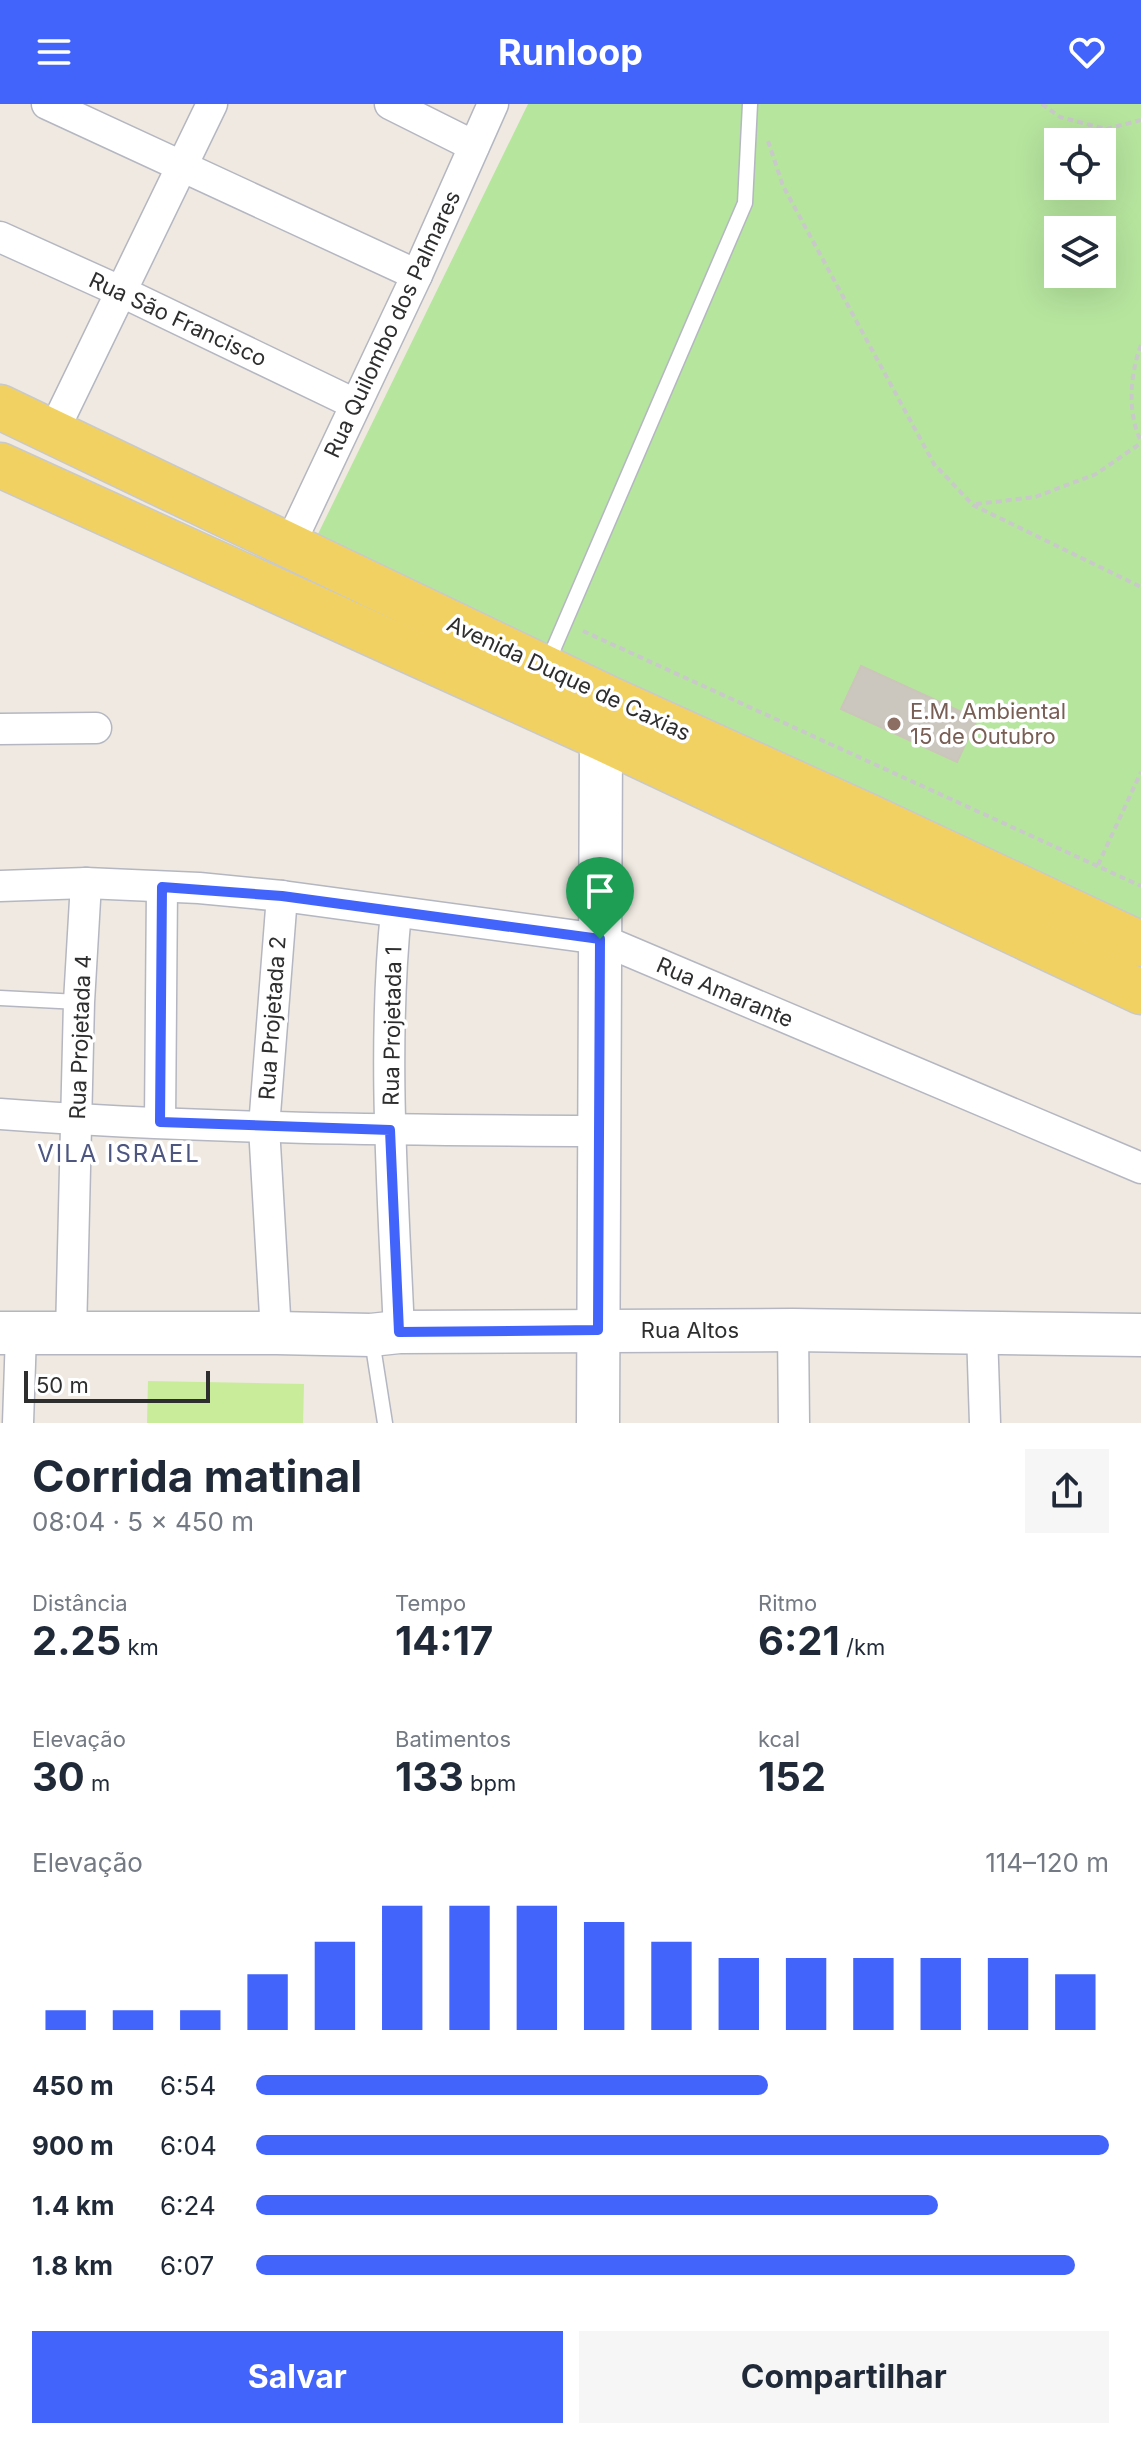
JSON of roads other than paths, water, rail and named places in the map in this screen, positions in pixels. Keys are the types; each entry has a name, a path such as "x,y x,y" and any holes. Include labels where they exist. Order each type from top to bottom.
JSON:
{"main road":[{"name":"Avenida Duque de Caxias","path":"0,407 546,668 604,718 1141,992"},
{"name":"Avenida Duque de Caxias","path":"0,465 604,718 868,816 1141,944"}],"street":[{"path":"47,104 417,275"},
{"path":"53,432 212,104"},
{"path":"390,104 474,146"},
{"name":"Rua Quilombo dos Palmares","path":"290,544 417,275 493,104"},
{"name":"Rua São Francisco","path":"0,237 355,404"},
{"path":"598,1423 604,718"},
{"path":"0,729 96,728"},
{"name":"Rua Amarante","path":"0,886 86,883 282,896 600,939 1141,1168"},
{"name":"Rua Projetada 4","path":"71,1334 79,1002 86,883"},
{"path":"160,1122 162,887"},
{"name":"Rua Projetada 2","path":"276,1333 264,1127 282,896"},
{"name":"Rua Projetada 1","path":"385,1334 390,972 396,912"},
{"path":"0,1114 264,1127 599,1131"},
{"path":"793,1330 794,1423"},
{"name":"Rua Altos","path":"10,1333 385,1334 793,1330 1141,1335"},
{"path":"982,1332 985,1423"},
{"path":"10,1333 18,1423"}],"lane":[{"path":"546,668 745,203 750,104"},
{"path":"0,998 79,1002"},
{"path":"385,1334 385,1423"}],"place":[{"name":"E.M. Ambiental 15 de Outubro","path":"894,724"}],"district":[{"name":"VILA ISRAEL","path":"119,1153"}]}
